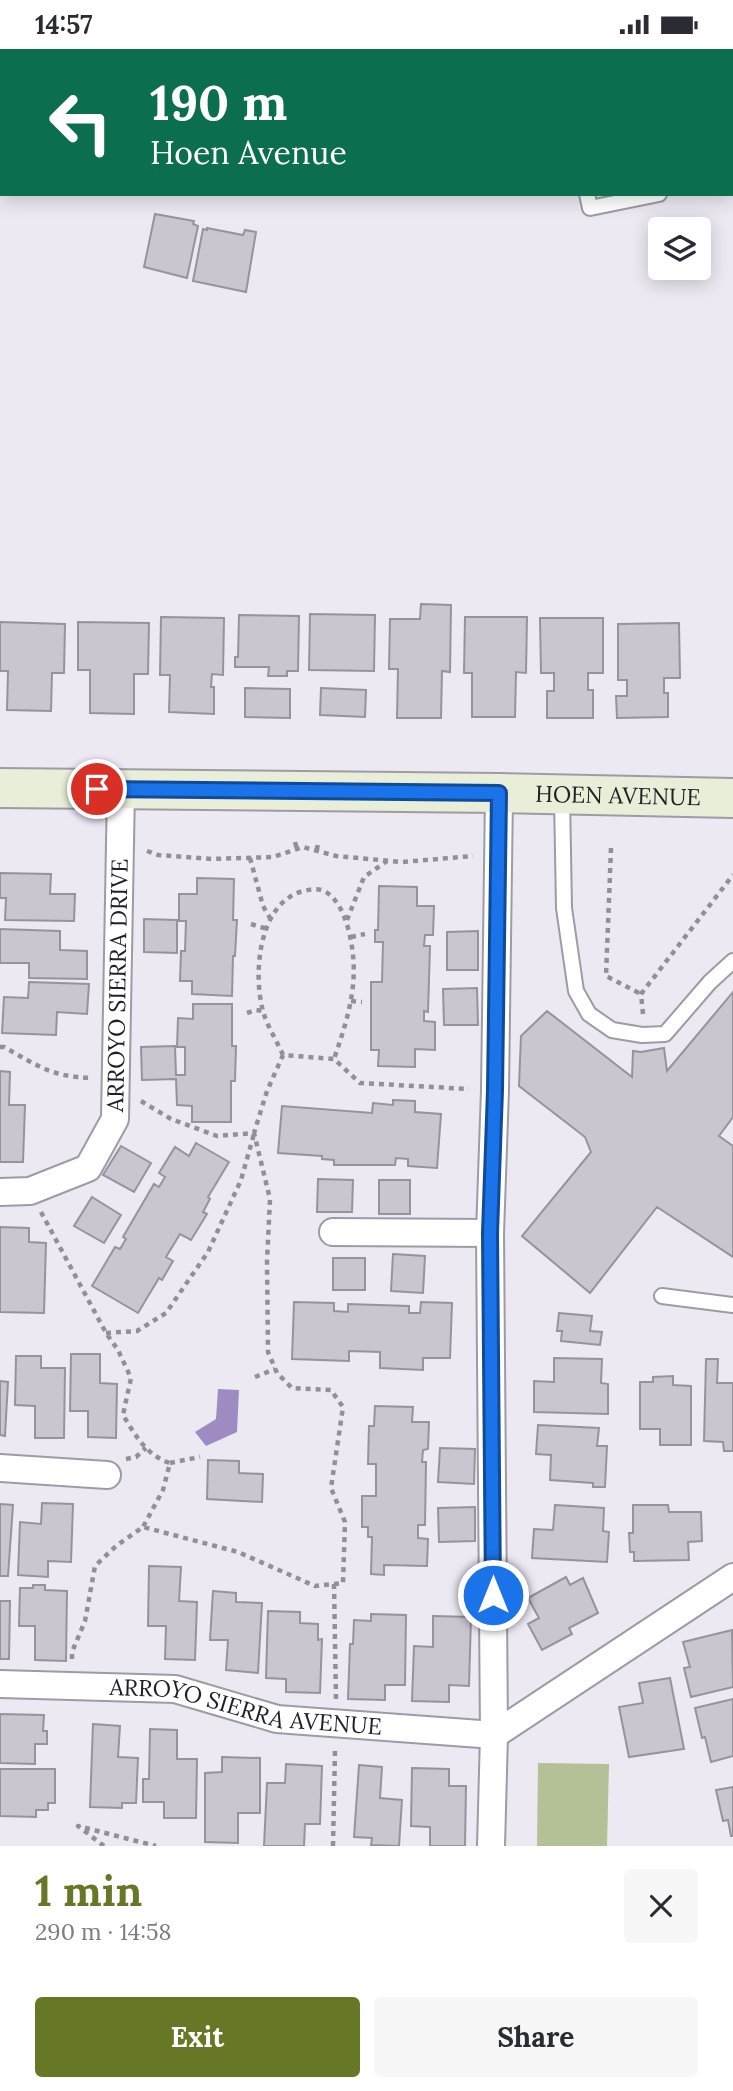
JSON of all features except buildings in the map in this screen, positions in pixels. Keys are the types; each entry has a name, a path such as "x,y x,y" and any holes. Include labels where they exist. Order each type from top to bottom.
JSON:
{"street":[{"name":"HOEN AVENUE","path":"0,788 733,798"},
{"name":"ARROYO SIERRA DRIVE","path":"0,1192 30,1191 88,1168 115,1119 121,789"},
{"path":"491,1846 494,1735 490,1233 499,793"},
{"path":"333,1232 490,1233"},
{"path":"0,1468 107,1475"},
{"path":"494,1735 733,1577"},
{"name":"ARROYO SIERRA AVENUE","path":"0,1684 175,1689 276,1719 494,1735"}],"lane":[{"path":"587,196 590,208 647,196"},
{"path":"562,796 564,908 576,991 589,1014 612,1030 642,1035 665,1034 710,982 733,961"},
{"path":"662,1296 733,1305"}],"path":[{"path":"146,842 143,849 158,855 212,859 272,857 303,847 336,856 402,862 482,855"},
{"path":"295,842 297,849"},
{"path":"317,850 318,842"},
{"path":"611,848 607,976 641,994"},
{"path":"250,857 263,906 270,918"},
{"path":"346,921 364,877 387,861"},
{"path":"643,1016 641,994 733,875"},
{"path":"106,1333 137,1331 166,1313 208,1252 241,1180 267,1091 283,1055 263,1011 257,965 270,918 281,903 294,894 312,889 325,892 344,911 351,937 355,977 347,1020 334,1059"},
{"path":"251,923 267,929"},
{"path":"351,937 365,934"},
{"path":"351,1001 362,1002"},
{"path":"247,1013 263,1011"},
{"path":"0,1047 5,1047 44,1070 68,1078 104,1079 116,1094 138,1099 171,1119 217,1136 254,1133"},
{"path":"283,1055 334,1059 360,1083 495,1090"},
{"path":"142,1527 238,1552 315,1586 342,1583 345,1522 331,1488 343,1407 331,1390 292,1388 277,1373 268,1352 267,1261 270,1199 254,1133"},
{"path":"30,1191 131,1378 123,1415 138,1440 158,1459 170,1463 200,1457"},
{"path":"255,1377 275,1369"},
{"path":"72,1686 72,1653 85,1621 95,1566 142,1527 163,1490 170,1463"},
{"path":"333,1846 337,1711 334,1584"},
{"path":"104,1846 78,1826 156,1846"}],"green space":[{"path":"538,1763 609,1764 607,1846 537,1846"}],"shaded area":[{"path":"218,1389 239,1390 237,1432 206,1446 195,1432 216,1419"}],"route":[{"path":"97,789 499,793 490,1233 493,1595"}]}
